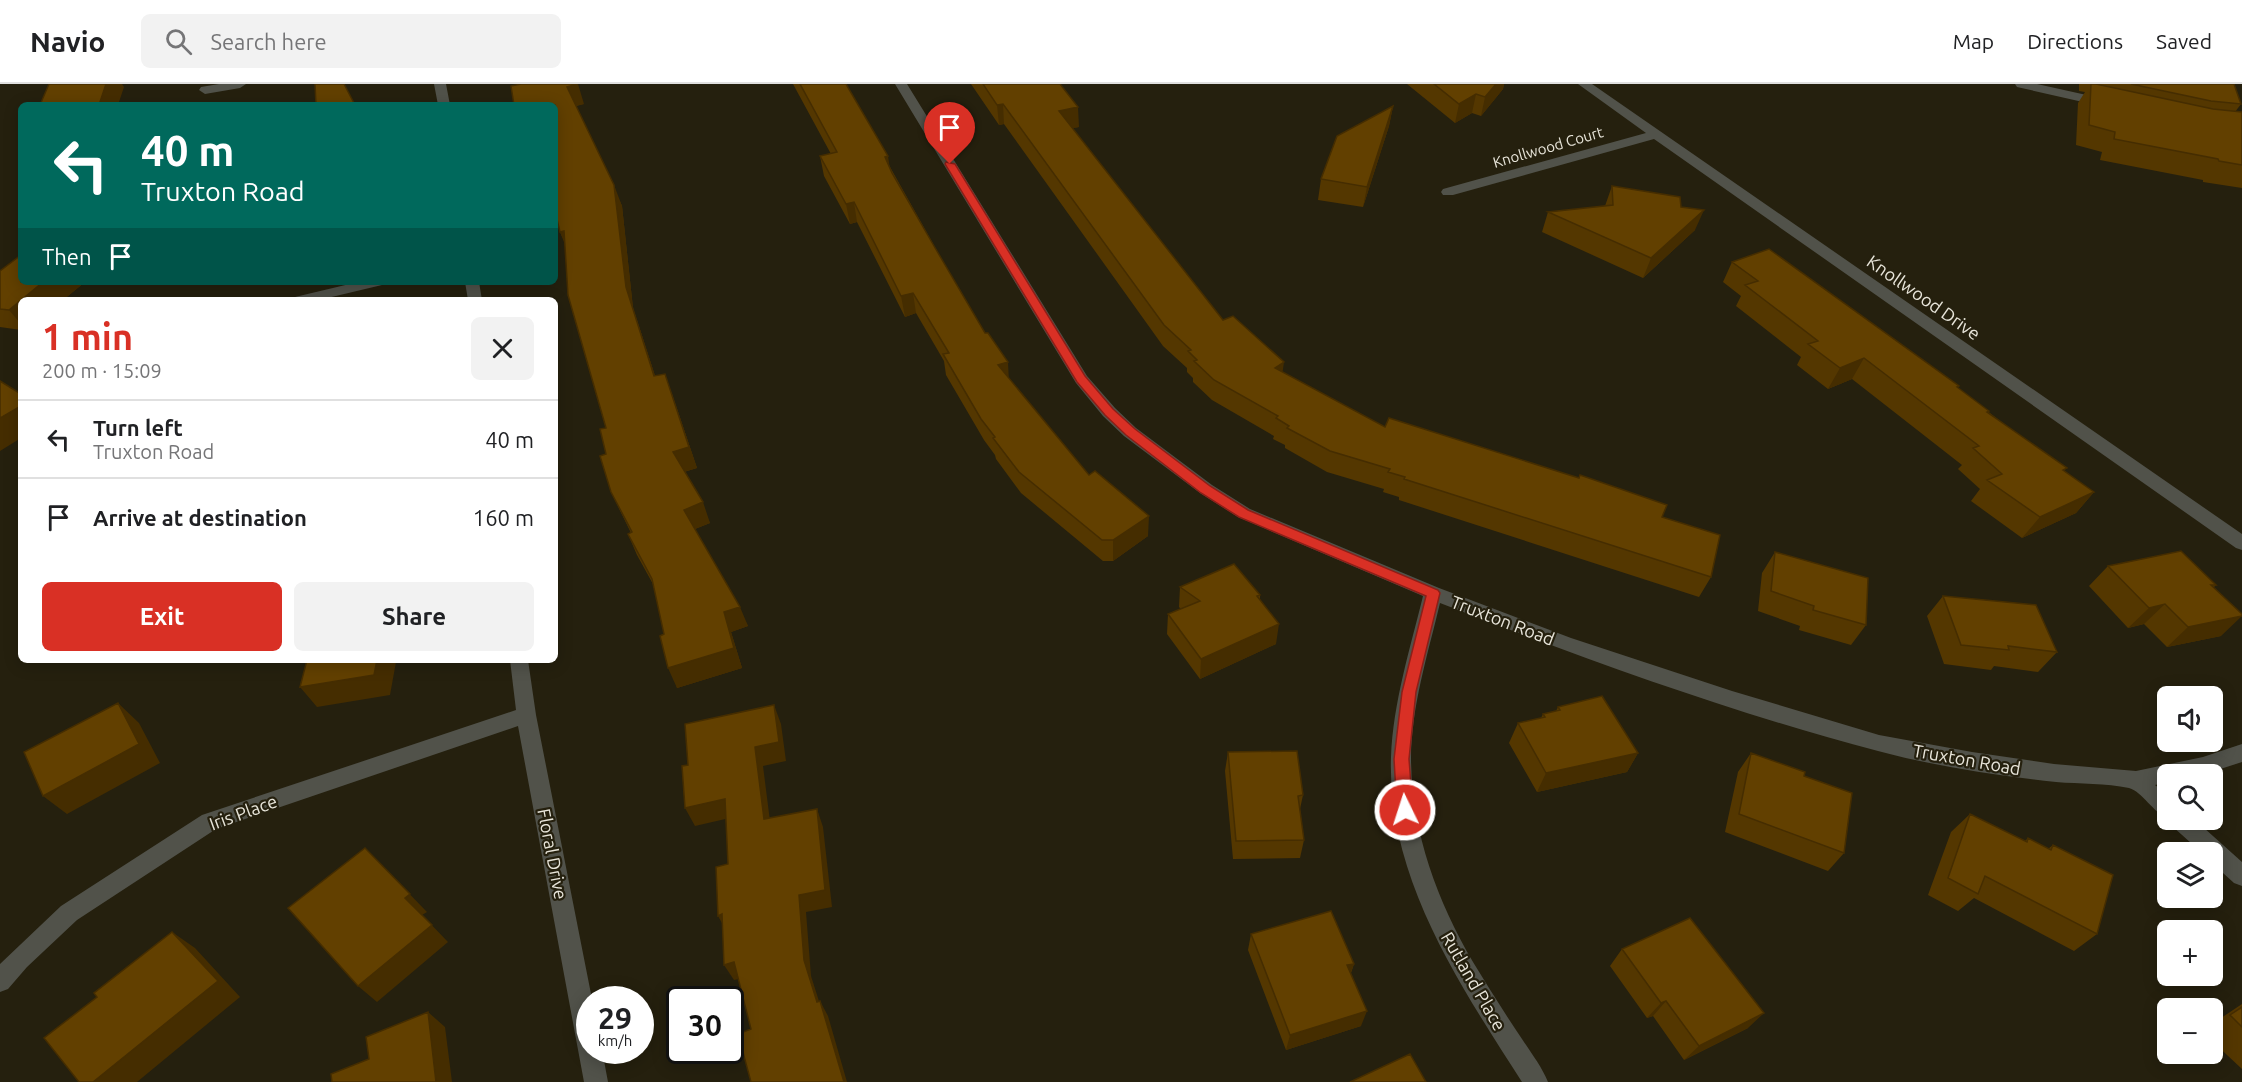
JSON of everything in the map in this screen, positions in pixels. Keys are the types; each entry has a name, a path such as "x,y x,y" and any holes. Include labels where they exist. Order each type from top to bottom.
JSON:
{"street":[{"path":"205,90 240,84"},
{"path":"440,84 443,102"},
{"name":"Truxton Road","path":"901,84 1081,379 1109,412 1165,460 1244,513 1433,593 1564,643 1732,699 1879,743 1972,761 2136,780 2203,766 2242,753"},
{"name":"Knollwood Drive","path":"1584,84 2242,543"},
{"path":"2021,84 2119,106"},
{"name":"Knollwood Court","path":"1448,192 1656,134"},
{"path":"313,297 364,285"},
{"name":"Rutland Place","path":"1433,593 1409,692 1401,759 1405,810 1428,897 1459,962 1536,1082"},
{"name":"Floral Drive","path":"519,663 526,716 578,986"},
{"name":"Iris Place","path":"0,981 19,959 69,913 209,822 526,716"},
{"path":"2136,780 2157,799"},
{"path":"2191,830 2242,876"},
{"name":"Floral Drive","path":"593,1064 596,1082"}],"building":[{"path":"49,84 106,84 100,102 41,102"},
{"path":"315,84 344,84 353,102 316,102"},
{"path":"577,84 567,87 614,185 626,287 654,376 665,374 689,447 673,452 703,502 684,510 740,607 724,612 734,648 668,668 660,636 664,634 652,579 628,534 632,532 611,492 600,456 606,454 600,429 606,428 568,295 564,231 560,232 558,224 558,102 514,102 511,86"},
{"path":"800,84 846,84 888,156 885,157 892,173 934,246 985,333 988,333 1008,362 998,365 1089,475 1095,471 1149,516 1113,540 1102,540 1019,472 981,419 943,354 949,353 913,293 901,296 854,202 846,204 820,156 837,152"},
{"path":"983,84 1060,84 1078,107 1059,111 1223,320 1233,316 1284,362 1275,368 1385,427 1389,418 1579,478 1580,475 1667,505 1662,517 1720,535 1711,577 1404,479 1405,477 1388,472 1390,469 1330,451 1287,428 1289,426 1276,418 1278,416 1214,380 1194,361 1197,360 1188,351 1191,350 1164,325 1003,104 997,105"},
{"path":"1434,84 1496,84 1485,97 1476,94 1459,104"},
{"path":"2091,84 2213,109 2242,112 2242,165 2114,139 2115,132 2089,125"},
{"path":"2131,84 2234,84 2241,104 2211,101"},
{"path":"1393,106 1367,187 1321,179 1337,136"},
{"path":"1612,186 1680,197 1681,207 1704,210 1651,258 1548,212 1613,205"},
{"path":"1769,249 1959,386 1957,387 1989,411 1987,412 2067,468 2063,470 2094,492 2040,517 1987,480 2002,474 1973,448 1979,446 1864,358 1840,368 1808,344 1818,341 1745,285 1758,281 1732,262"},
{"path":"18,257 18,285 39,285 25,297 18,297 18,303 9,310 0,309 0,271"},
{"path":"0,381 18,392 18,408 0,418"},
{"path":"2181,551 2216,585 2211,585 2242,616 2188,627 2165,604 2149,608 2108,566"},
{"path":"1775,552 1868,578 1866,625 1813,610 1814,606 1771,591"},
{"path":"1234,564 1260,595 1257,596 1279,624 1201,659 1168,614 1200,601 1180,587"},
{"path":"1943,596 2036,605 2057,652 2008,646 2009,650 1961,645"},
{"path":"306,663 376,663 374,675 300,687"},
{"path":"1602,696 1638,753 1546,773 1518,723 1545,717 1543,714 1560,710 1558,707"},
{"path":"118,703 139,744 43,796 24,752"},
{"path":"774,705 779,742 755,747 764,819 817,809 825,890 799,895 804,960 817,1002 820,1001 844,1082 751,1082 744,1056 744,1032 751,1029 744,1001 744,986 740,986 734,962 724,965 722,914 718,916 716,867 728,864 725,799 685,808 682,766 688,765 685,724"},
{"path":"1297,751 1303,795 1298,796 1304,840 1236,841 1228,752"},
{"path":"1751,753 1805,772 1804,776 1852,793 1844,853 1739,814"},
{"path":"1970,814 2027,842 2028,838 2051,850 2053,845 2113,875 2097,934 1985,876 1978,894 1948,878"},
{"path":"365,848 410,894 405,898 432,925 358,986 288,908"},
{"path":"1331,911 1354,964 1347,965 1367,1011 1290,1035 1251,934"},
{"path":"1690,918 1764,1013 1699,1046 1666,1001 1661,1003 1622,949"},
{"path":"172,932 218,981 93,1082 79,1082 44,1038 97,997 94,993"},
{"path":"2242,1007 2242,1027 2230,1015"},
{"path":"428,1012 436,1082 332,1082 331,1074 369,1059 366,1037"},
{"path":"1410,1054 1426,1082 1350,1082"}],"route":[{"path":"950,164 1081,379 1109,412 1130,432 1165,460 1244,513 1300,539 1433,593 1409,692 1401,759 1405,810"}]}
